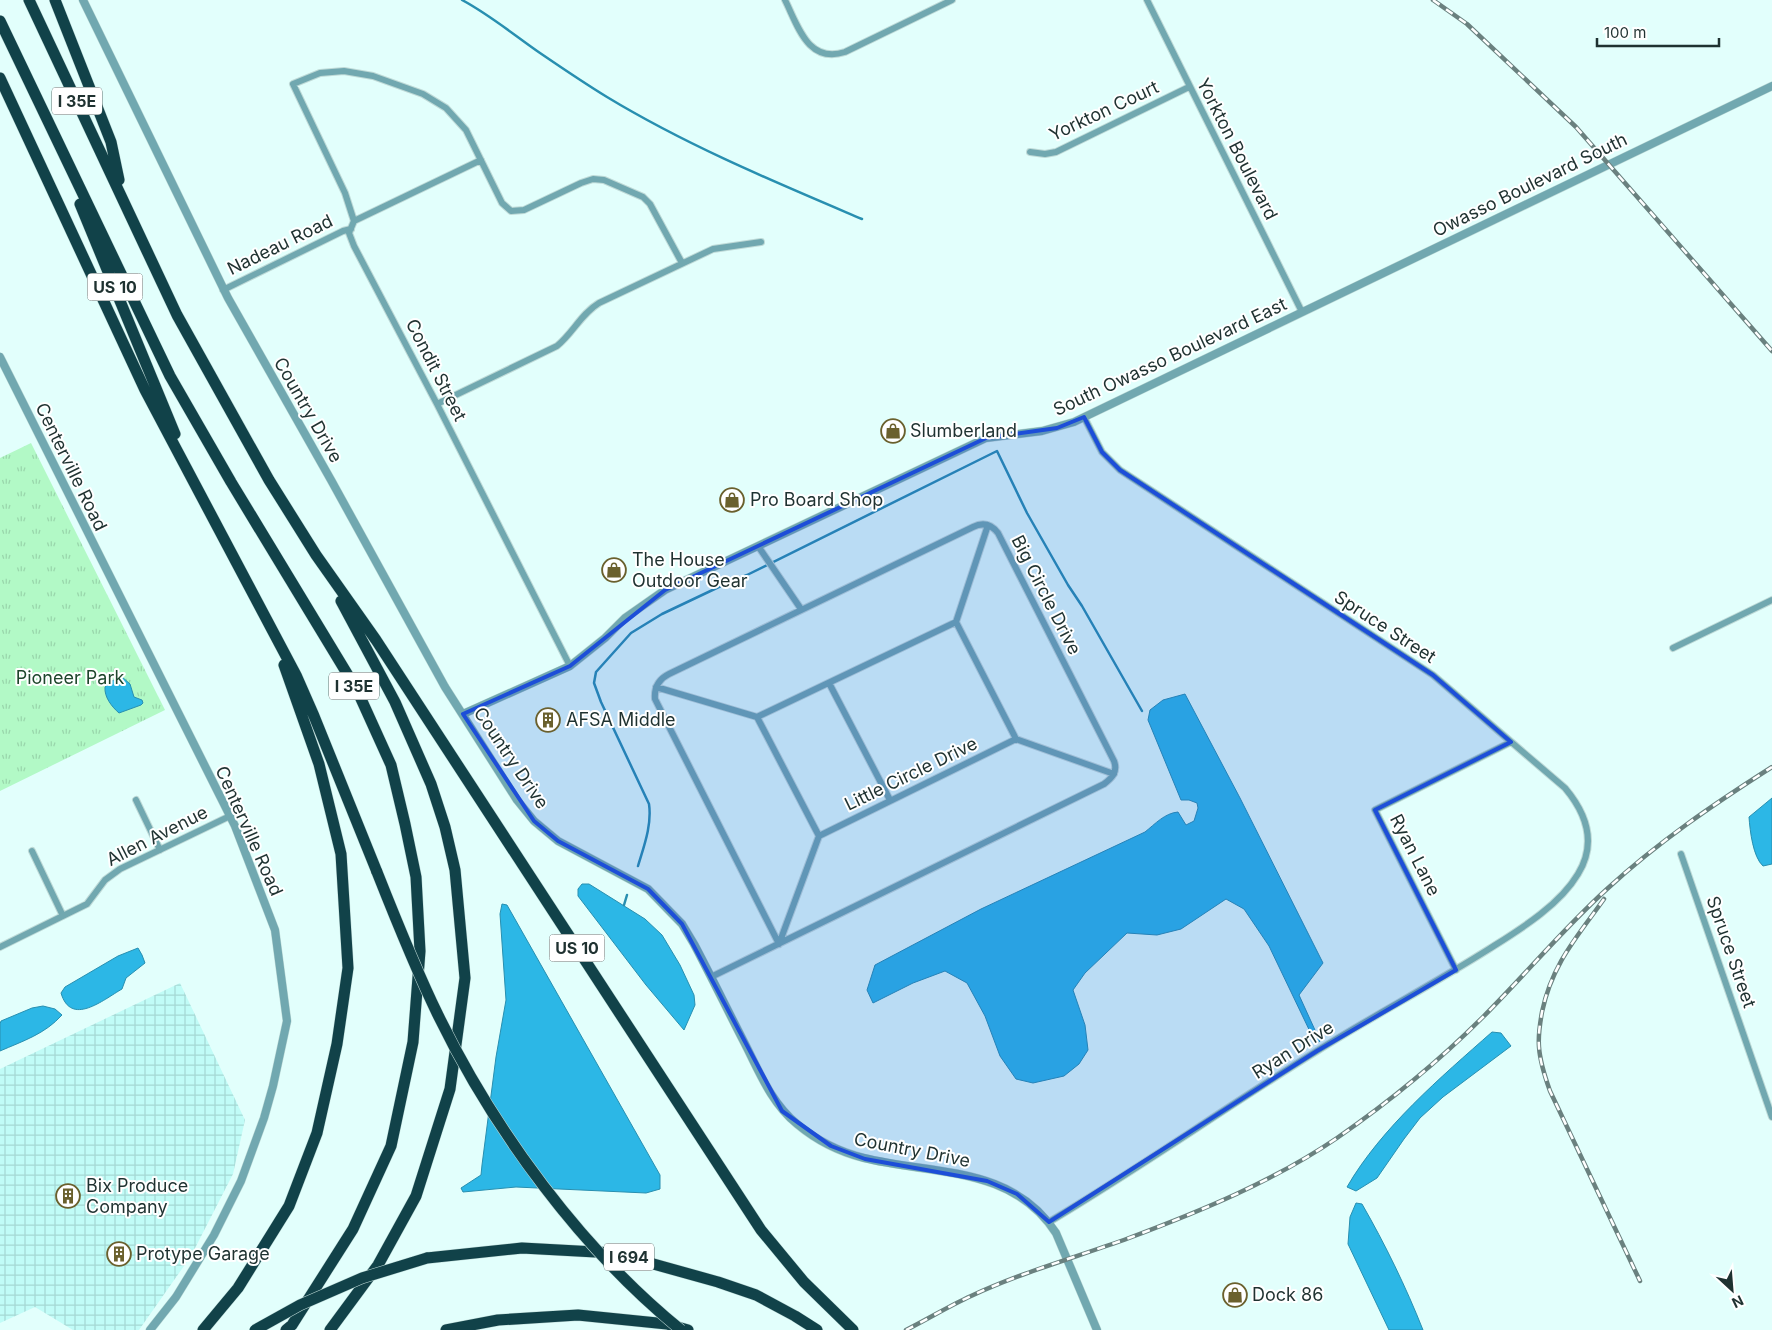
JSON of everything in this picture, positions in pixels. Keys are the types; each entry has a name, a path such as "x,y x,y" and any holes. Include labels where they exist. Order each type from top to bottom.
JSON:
{"highway":[{"name":"I 35E","path":"29,0 177,314 269,480 316,555 395,702 431,784 456,870 466,978 450,1089 416,1196 378,1265 330,1330"},
{"path":"55,0 111,142 124,201"},
{"name":"I 35E","path":"0,21 170,376 231,482 357,690 391,765 416,877 420,951 413,1042 390,1146 353,1230 292,1324 286,1330"},
{"path":"0,78 141,382 200,493"},
{"name":"US 10","path":"30,82 200,493 273,635 296,675 437,1014 461,1060 507,1133 584,1236 625,1279 681,1330"},
{"name":"US 10","path":"316,555 381,648 761,1230 804,1282 853,1330"},
{"path":"203,1330 238,1288 289,1206 317,1133 337,1044 348,968 342,854 319,764 273,635"},
{"name":"I 694","path":"255,1330 300,1305 362,1278 427,1258 522,1248 614,1254 718,1282 756,1295 817,1330"},
{"path":"446,1330 498,1320 578,1315 668,1324 688,1330"}],"street":[{"name":"Country Drive","path":"83,0 223,290 331,480 427,655 517,800 534,821 558,841 648,890 682,924 767,1088 782,1111 811,1135 830,1146 866,1158 987,1180 1017,1194 1049,1222 1068,1259 1097,1330"},
{"path":"785,0 804,38 814,49 830,55 845,52 952,0"},
{"name":"Yorkton Boulevard","path":"1146,0 1302,312"},
{"path":"351,229 354,221 345,193 292,84 320,74 344,71 359,73 406,86 436,101 457,118 466,130 502,204 511,212 524,210 581,183 593,179 604,180 643,197 650,204 682,263"},
{"name":"Owasso Boulevard South","path":"1302,312 1772,86"},
{"name":"Yorkton Court","path":"1030,152 1046,154 1056,152 1189,87"},
{"name":"Nadeau Road","path":"354,221 481,160"},
{"name":"Nadeau Road","path":"223,290 343,231 351,229"},
{"name":"Condit Street","path":"351,229 349,233 354,246 437,404 570,666"},
{"path":"437,404 557,346 565,340 584,314 591,308 713,249 761,242"},
{"name":"South Owasso Boulevard East","path":"463,714 570,666 605,638 625,618 665,590 986,438 1057,428 1084,417 1302,312"},
{"name":"Centerville Road","path":"0,357 230,816 275,930 287,1020 274,1086 254,1150 227,1211 194,1270 150,1330"},
{"name":"Spruce Street","path":"1084,417 1102,452 1120,470 1433,675 1565,788 1583,813 1587,829 1586,853 1578,875 1552,903"},
{"name":"Big Circle Drive","path":"656,688 663,677 801,609 973,526 978,524 988,525 998,533 1114,761 1116,766 1114,774"},
{"path":"711,977 1104,784 1114,774 1016,739 956,622 988,525"},
{"path":"758,546 801,609"},
{"path":"1673,648 1772,600"},
{"path":"779,944 655,699 656,688 757,717 956,622"},
{"path":"829,683 890,800"},
{"path":"757,717 819,836 779,944"},
{"name":"Little Circle Drive","path":"819,836 1016,739"},
{"name":"Ryan Lane","path":"1456,970 1375,810 1512,742"},
{"path":"136,800 160,850"},
{"name":"Allen Avenue","path":"0,947 90,902 106,880 113,874 230,816"},
{"path":"32,851 63,916"},
{"name":"Spruce Street","path":"1681,854 1772,1117"},
{"name":"Ryan Drive","path":"1049,1222 1317,1051 1456,970 1517,931 1552,903"}],"highlighted area":[{"path":"1084,417 1102,452 1120,470 1433,675 1511,742 1375,810 1456,970 1317,1051 1049,1222 1017,1194 987,1181 865,1159 831,1146 782,1111 682,924 648,889 558,841 534,821 463,714 570,666 665,590 986,438 1057,428"}],"shaded area":[{"path":"180,983 245,1120 233,1174 191,1256 139,1330 73,1330 35,1307 0,1323 0,1069"}],"green space":[{"name":"Pioneer Park","path":"31,443 165,710 0,791 0,458"}],"water":[{"path":"121,676 130,684 134,697 142,700 143,703 119,713 109,702 105,687"},
{"path":"1185,694 1323,963 1299,995 1320,1041 1318,1043 1315,1042 1269,946 1244,909 1226,899 1181,929 1157,935 1127,933 1085,973 1073,990 1085,1025 1088,1050 1079,1064 1064,1076 1033,1083 1016,1079 1000,1056 985,1016 967,983 945,971 913,983 873,1003 867,990 875,965 981,909 1145,832 1169,814 1178,812 1186,825 1194,821 1198,808 1197,803 1181,800 1148,720 1150,710 1163,700"},
{"path":"1772,798 1772,864 1763,866 1754,850 1749,817"},
{"path":"582,884 589,884 645,919 662,935 680,965 694,995 695,1005 684,1030 646,985 578,896 578,889"},
{"path":"502,904 507,905 660,1175 660,1189 646,1193 516,1187 463,1192 461,1188 481,1175 496,1057 506,1000 500,914"},
{"path":"138,948 145,963 126,978 122,989 97,1004 80,1010 72,1008 66,1003 61,993 65,987 118,956"},
{"path":"43,1006 55,1009 62,1015 41,1032 0,1051 1,1021 32,1008"},
{"path":"1492,1032 1501,1033 1511,1046 1443,1097 1420,1118 1377,1178 1356,1191 1347,1187 1361,1165 1394,1124 1433,1085"},
{"path":"1356,1203 1362,1204 1379,1235 1423,1330 1389,1330 1348,1244 1350,1217"}],"waterway":[{"path":"462,0 581,81 669,132 862,219"},
{"path":"638,866 648,828 649,804 601,702 594,683 596,672 631,633 662,614 747,575 997,451 1027,513 1142,711"},
{"path":"624,905 627,895"}],"railway":[{"path":"1433,0 1467,24 1576,127 1772,351"},
{"path":"906,1330 990,1287 1129,1238 1210,1206 1313,1154 1394,1096 1449,1050 1499,1001 1575,920 1646,855 1687,824 1772,767"},
{"path":"1604,899 1575,939 1552,979 1542,1012 1539,1047 1550,1091 1640,1281"}],"place":[{"name":"Slumberland","path":"893,431"},
{"name":"Pro Board Shop","path":"732,500"},
{"name":"The House Outdoor Gear","path":"614,570"},
{"name":"AFSA Middle","path":"548,720"},
{"name":"Bix Produce Company","path":"68,1196"},
{"name":"Protype Garage","path":"119,1254"},
{"name":"Dock 86","path":"1235,1295"}]}
